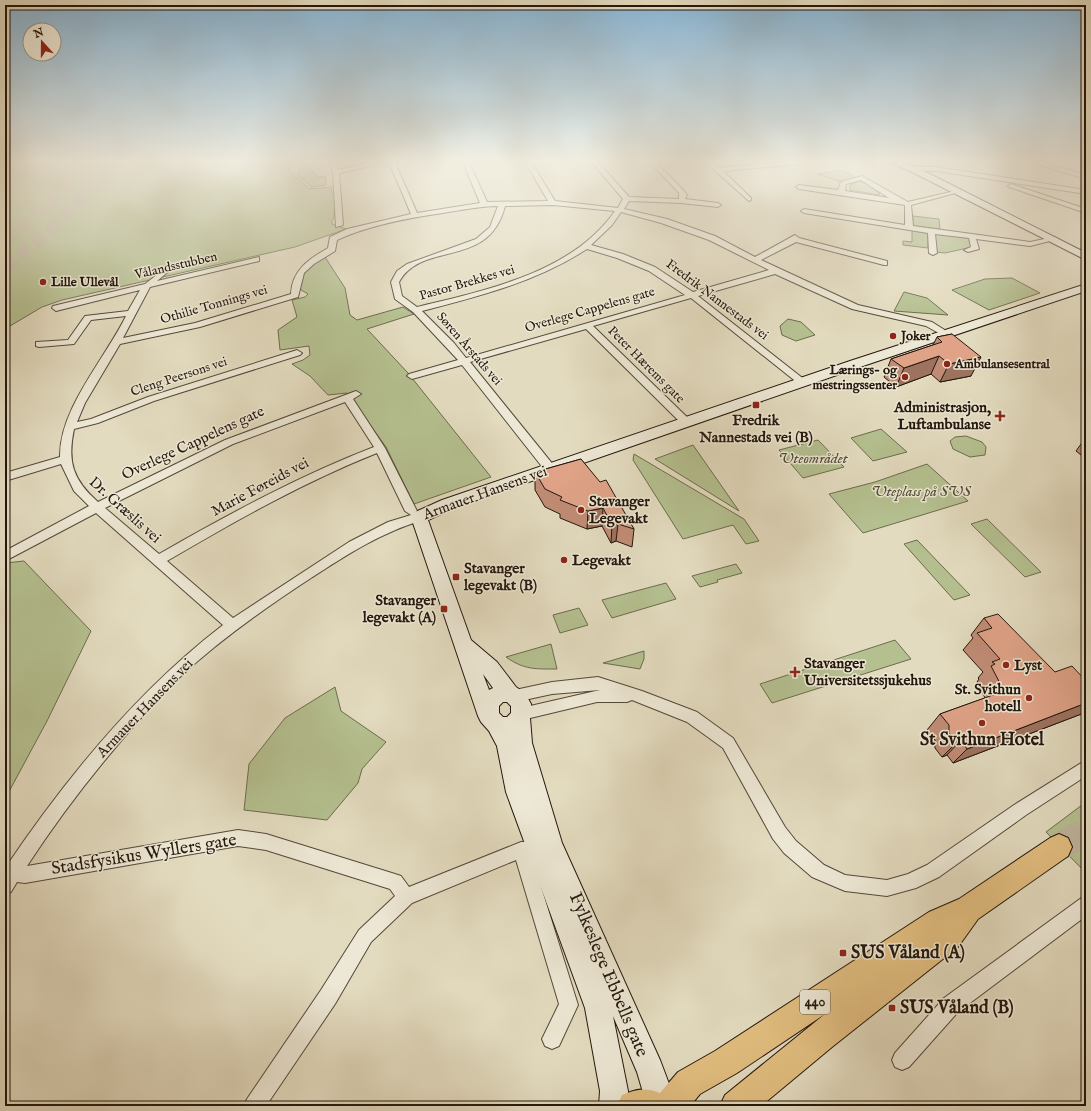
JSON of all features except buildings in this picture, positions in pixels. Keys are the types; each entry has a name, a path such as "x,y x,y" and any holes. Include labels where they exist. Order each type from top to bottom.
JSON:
{"main road":[{"name":"440","path":"669,1106 689,1083 726,1062 939,922 969,909 1059,847"},
{"name":"440","path":"736,1106 827,1031 948,936 969,909"},
{"path":"634,1106 648,1104 653,1106"}],"street":[{"path":"338,212 339,225"},
{"path":"414,212 416,215 435,212"},
{"name":"Søren Årstads vei","path":"500,212 498,222 487,235 474,242 412,265 401,273 395,282 398,297 416,310 441,334 551,470"},
{"name":"Pastor Brekkes vei","path":"416,310 507,286 552,266 585,246 608,228 620,212"},
{"path":"628,212 664,221 712,238 776,271 855,307 929,324 947,334"},
{"path":"809,212 909,228 1030,244 1054,238"},
{"path":"908,212 909,228"},
{"path":"1000,212 1054,238 1086,257"},
{"name":"Othilie Tonnings vei","path":"118,342 197,325 296,294 295,283 306,265 332,249 333,239 340,234 416,215"},
{"path":"931,231 932,253"},
{"path":"968,250 975,249 972,236"},
{"path":"756,260 795,238 884,263"},
{"name":"Fredrik Nannestads vei","path":"585,246 620,256 652,269 693,296 802,382"},
{"name":"Vålandsstubben","path":"56,308 256,259"},
{"name":"Dr. Græslis vei","path":"166,270 147,286 118,342 88,390 70,427 66,444 65,459 68,474 82,494 159,560 175,577 232,625"},
{"name":"Overlege Cappelens gate","path":"412,376 776,271"},
{"name":"Armauer Hansens vei","path":"9,880 54,809 84,771 176,672 232,625 279,592 342,552 415,514 551,470 802,382 1086,287"},
{"path":"39,344 71,342 88,318 133,313"},
{"name":"Peter Hærems gate","path":"587,325 687,423"},
{"name":"Cleng Peersons vei","path":"70,427 94,421 151,399 297,353"},
{"name":"Overlege Cappelens gate","path":"5,556 96,506 230,442 275,423 352,396"},
{"name":"Fylkeslege Ebbells gate","path":"352,396 415,514 492,720 507,745 517,792 598,1008 614,1091 613,1106"},
{"name":"Marie Føreids vei","path":"159,560 224,521 297,483 380,448"},
{"path":"5,477 65,459"},
{"name":"Fylkeslege Ebbells gate","path":"465,645 490,668 516,706 537,848 569,1005 552,1039"},
{"path":"516,706 552,688 598,684 642,696 692,717 728,743 779,833 790,847 818,871 830,877 852,884 887,888 910,882 933,871 1020,810 1086,768"},
{"path":"516,706 514,724 508,726 492,720 488,710 492,700 503,695 516,706 596,696 642,696"},
{"name":"Stadsfysikus Wyllers gate","path":"9,880 25,875 238,838 266,842 339,866 395,882 406,897"},
{"path":"254,1106 328,997 365,936 406,897 475,868 537,848"},
{"name":"Fylkeslege Ebbells gate","path":"537,848 650,1070 661,1106"},
{"path":"902,1060 951,1005 1086,905"}],"green space":[{"path":"5,212 334,212 332,224 346,229 295,247 62,300 42,307 5,329"},
{"path":"913,216 939,219 940,229 913,226"},
{"path":"912,230 928,232 928,248 903,245 903,241 912,242"},
{"path":"935,234 971,238 972,247 945,253 936,252"},
{"path":"325,257 345,288 350,315 357,320 403,307 414,314 367,329 408,373 491,477 414,504 386,447 347,393 328,395 310,376 292,364 303,360 310,355 309,346 280,350 278,330 297,317 292,300 305,297 308,294 301,290 299,281 311,264"},
{"path":"1012,278 1040,293 989,310 952,290 985,279"},
{"path":"904,292 927,298 948,315 894,311"},
{"path":"788,319 801,322 815,335 796,341 782,335 780,326"},
{"path":"881,429 907,452 873,461 851,438"},
{"path":"966,436 982,442 986,447 985,455 970,457 953,449 950,441 955,437"},
{"name":"Uteområdet","path":"818,440 844,467 803,478 779,450"},
{"path":"693,445 739,511 655,459"},
{"path":"634,454 744,519 759,541 746,544 733,525 683,539 633,460"},
{"name":"Uteplass på SUS","path":"927,464 968,501 863,533 829,494 875,482"},
{"path":"987,519 1041,572 1025,577 971,524"},
{"path":"917,540 970,595 954,600 904,544"},
{"path":"24,561 91,631 47,721 5,799 5,563"},
{"path":"736,564 742,573 717,580 718,582 700,587 692,576"},
{"path":"666,583 676,599 612,618 602,600"},
{"path":"579,608 588,625 560,633 553,615"},
{"path":"895,640 911,659 772,703 760,684"},
{"path":"551,644 557,669 536,669 525,667 506,657"},
{"path":"644,651 644,659 640,669 603,663"},
{"path":"335,687 341,711 386,742 362,769 358,783 327,820 244,810 249,764 285,718"},
{"path":"1086,802 1086,873 1046,832"}],"tunnel":[{"path":"5,241 40,212"},
{"path":"5,268 69,212"},
{"path":"1059,847 1086,831"}],"place":[{"name":"Lille Ullevål","path":"43,282"},
{"name":"Joker","path":"893,336"},
{"name":"Ambulansesentral","path":"947,364"},
{"name":"Lærings- og mestringssenter","path":"905,377"},
{"name":"Fredrik Nannestads vei (B)","path":"756,405"},
{"name":"Administrasjon, Luftambulanse","path":"1000,416"},
{"name":"Stavanger Legevakt","path":"581,510"},
{"name":"Legevakt","path":"564,560"},
{"name":"Stavanger legevakt (B)","path":"456,577"},
{"name":"Stavanger legevakt (A)","path":"444,609"},
{"name":"Lyst","path":"1006,665"},
{"name":"Stavanger Universitetssjukehus","path":"795,672"},
{"name":"St. Svithun hotell","path":"1029,698"},
{"name":"St Svithun Hotel","path":"982,723"},
{"name":"SUS Våland (A)","path":"843,953"},
{"name":"SUS Våland (B)","path":"892,1008"}]}
